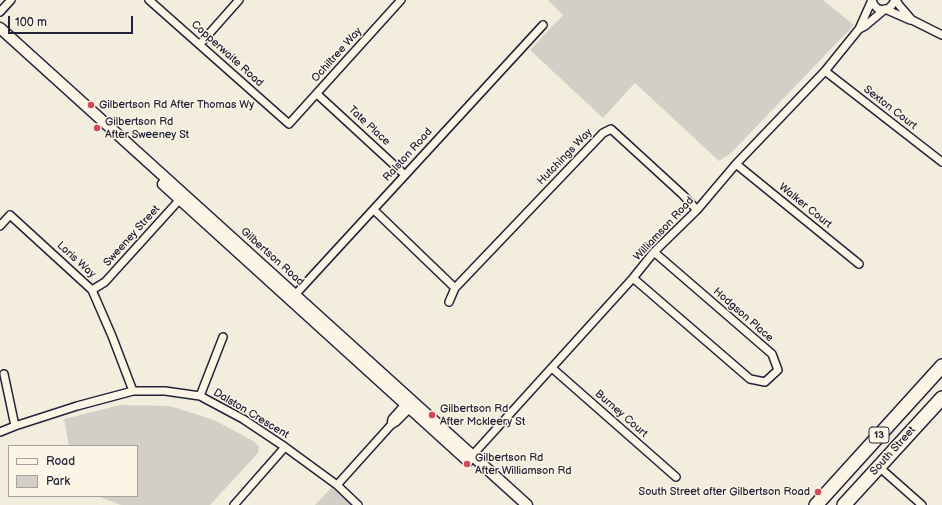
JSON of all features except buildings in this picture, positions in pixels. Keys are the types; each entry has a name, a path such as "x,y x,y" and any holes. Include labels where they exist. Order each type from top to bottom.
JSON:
{"highway":[{"name":"South Street","path":"816,505 942,366"},
{"name":"South Street","path":"844,505 942,398"}],"street":[{"path":"0,12 11,0"},
{"name":"Copperwaite Road","path":"149,0 289,124"},
{"path":"200,44 239,0"},
{"name":"Ochiltree Way","path":"289,124 401,0"},
{"path":"872,0 878,9 897,14 908,20 912,20 942,35"},
{"name":"Williamson Road","path":"470,458 633,278 654,252 697,210 736,164 825,71 859,29 872,0"},
{"path":"895,0 912,20"},
{"name":"Williamson Road","path":"859,29 892,5 895,0"},
{"name":"Ralston Road","path":"293,298 543,25"},
{"name":"Gilbertson Road","path":"1,33 470,458 527,505"},
{"name":"Sexton Court","path":"825,71 942,162"},
{"name":"Tate Place","path":"317,94 405,175"},
{"name":"Hutchings Way","path":"449,302 456,288 602,134 611,129 683,195 697,210"},
{"name":"Walker Court","path":"736,164 859,264"},
{"name":"Sweeney Street","path":"92,290 105,282 182,197"},
{"path":"374,210 456,288"},
{"name":"Loris Way","path":"0,226 10,215 92,290 112,336 133,391"},
{"name":"Hodgson Place","path":"633,278 750,379 765,382 778,370 772,354 654,252"},
{"path":"200,396 223,337"},
{"name":"Burney Court","path":"552,368 676,477"},
{"path":"4,374 15,426"},
{"name":"Dalston Crescent","path":"0,432 77,406 133,391 165,391 200,396 243,419 285,447 337,485 358,505"},
{"path":"337,485 391,425 396,422 410,404"},
{"path":"234,505 285,447"},
{"name":"Gilbertson Road","path":"470,458 517,505"},
{"path":"879,467 922,505"}],"green space":[{"path":"548,0 823,0 854,25 730,154 719,161 635,83 603,118 530,50 563,15"},
{"path":"121,405 170,406 214,420 255,442 259,447 258,453 210,505 121,505 100,497 138,497 138,445 69,445 64,419"},
{"path":"332,487 353,505 315,505"}],"place":[{"name":"Gilbertson Rd After Thomas Wy","path":"91,105"},
{"name":"Gilbertson Rd After Sweeney St","path":"97,128"},
{"name":"Gilbertson Rd After Mckleery St","path":"432,415"},
{"name":"Gilbertson Rd After Williamson Rd","path":"467,464"},
{"name":"South Street after Gilbertson Road","path":"818,492"}]}
